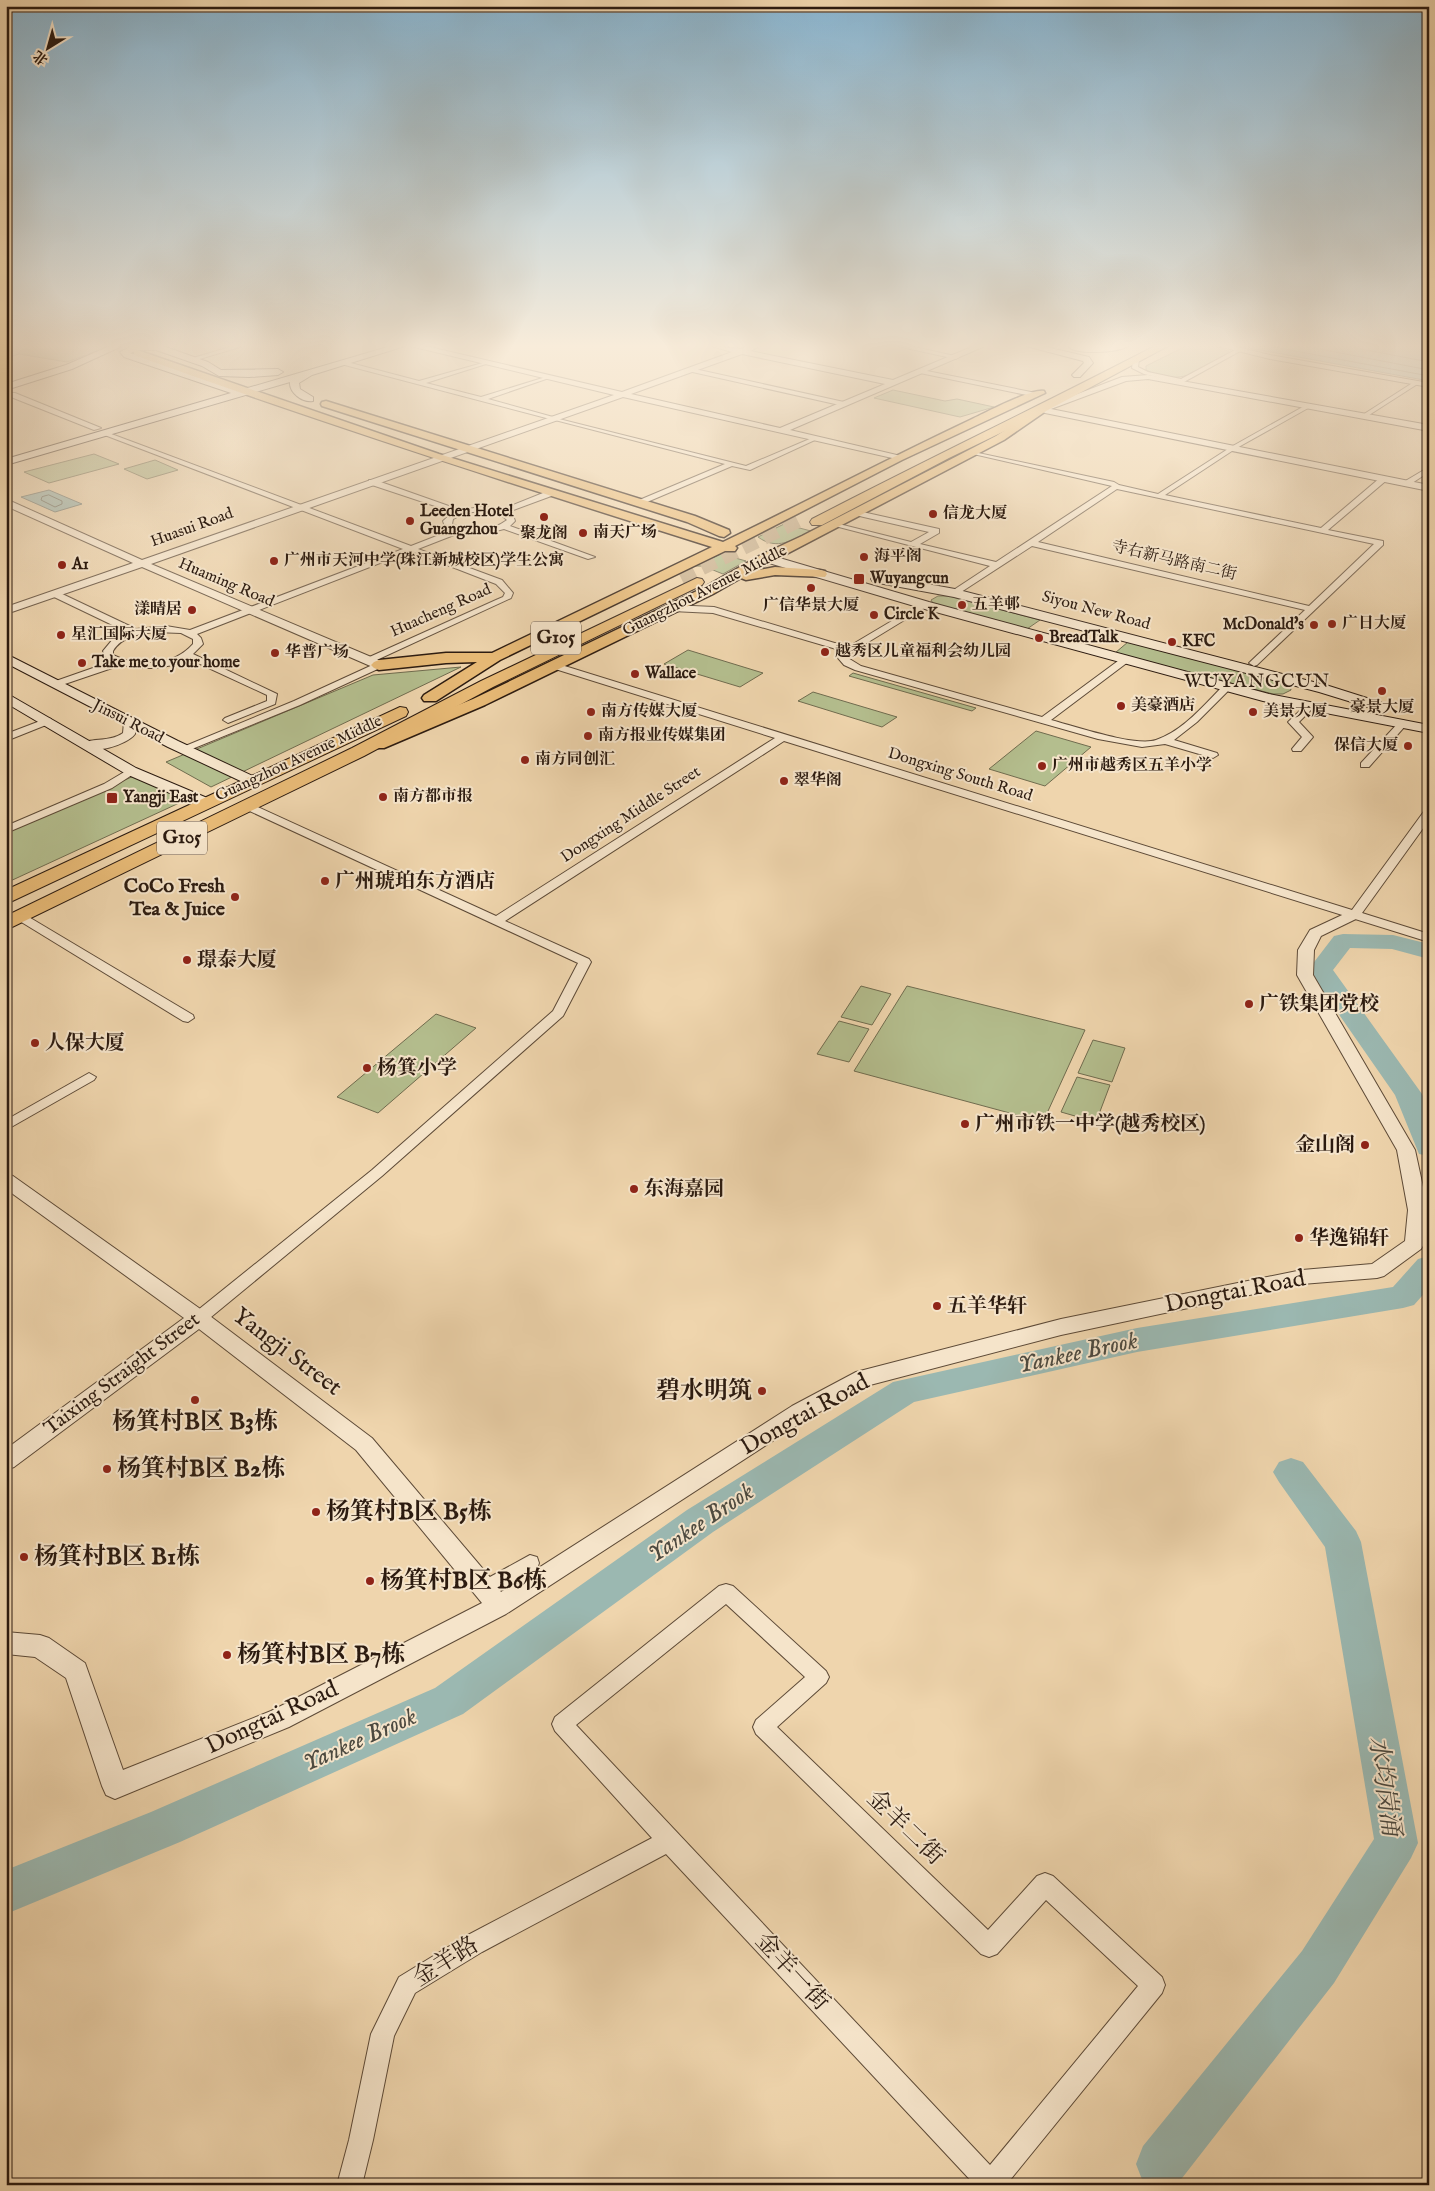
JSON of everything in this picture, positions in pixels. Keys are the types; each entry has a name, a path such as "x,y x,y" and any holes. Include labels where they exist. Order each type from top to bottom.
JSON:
{"highway":[{"name":"Guangzhou Avenue Middle","path":"795,521 937,448"},
{"name":"Guangzhou Avenue Middle","path":"826,525 962,448"},
{"name":"Guangzhou Avenue Middle","path":"6,898 252,781 694,576"},
{"name":"Guangzhou Avenue Middle","path":"14,921 358,752 694,576"}],"main road":[{"path":"6,454 29,448"},
{"path":"6,462 47,448"},
{"path":"410,448 662,527 754,550"},
{"path":"469,448 712,524 738,525 795,521 826,525 813,562"},
{"name":"Guangzhou Avenue Middle","path":"358,752 451,716 672,608 694,576 754,550 795,521 898,458 919,448"},
{"name":"Guangzhou Avenue Middle","path":"430,698 495,657 754,550 858,513 978,448"},
{"path":"481,471 476,467 479,464 509,461"},
{"path":"640,520 660,518 664,514 663,510"},
{"path":"691,519 754,550"},
{"path":"662,527 682,541 687,548 694,576 786,571 813,562 869,578 955,592 1281,678 1429,722"},
{"name":"Siyou New Road","path":"754,550 813,562 925,605 1226,687 1268,698 1429,728"},
{"path":"925,605 912,598 913,594 918,592 913,591 955,592"},
{"name":"Guangzhou Avenue Middle","path":"373,663 495,657"},
{"name":"Jinsui Road","path":"6,658 178,747 252,781"},
{"path":"1268,698 1288,697 1298,692 1297,688 1281,678"},
{"name":"Jinsui Road","path":"6,697 131,771 206,803"}],"street":[{"name":"Huacheng Road","path":"148,448 295,506 499,582 509,593 507,598 373,663"},
{"name":"Huasui Road","path":"6,605 467,448"},
{"path":"671,448 747,468 793,448"},
{"path":"855,448 898,458"},
{"path":"1159,496 1233,448"},
{"path":"1234,448 1429,488"},
{"path":"971,452 1114,484 1116,487 1380,543 1254,663"},
{"name":"Huasui Road","path":"295,506 372,482 439,458"},
{"path":"640,502 732,464"},
{"path":"1406,484 1429,469"},
{"path":"1322,531 1384,479"},
{"path":"372,482 460,512"},
{"path":"955,592 1116,487"},
{"path":"502,512 551,492"},
{"name":"Huaming Road","path":"6,502 137,562 373,663"},
{"path":"482,509 502,512 510,517 510,521 504,526 481,532 459,530 448,525 447,521 449,517 460,512 482,509"},
{"path":"858,513 936,531 913,544"},
{"path":"826,525 996,565"},
{"path":"504,526 591,557"},
{"path":"191,633 251,612 459,530"},
{"name":"寺右新马路南二街","path":"1031,543 1311,609"},
{"name":"Huasui Road","path":"6,611 137,562"},
{"path":"55,594 135,632"},
{"path":"925,605 848,650 843,658 847,664 1042,721 1098,736 1131,742 1157,743 1178,734 1226,687"},
{"path":"672,608 714,610 848,650"},
{"path":"169,628 191,633 197,638 198,644 194,650 187,655 157,664 141,665 120,662 110,656 108,651 110,645 118,639 135,632 169,628"},
{"path":"178,747 272,702 274,699 272,694 187,655"},
{"path":"1042,721 1125,660"},
{"path":"56,684 120,662"},
{"name":"Guangzhou Avenue Middle","path":"178,747 297,703 373,663"},
{"name":"Dongxing South Road","path":"555,666 1429,938"},
{"path":"1297,749 1308,737 1293,722 1310,706"},
{"path":"6,738 48,721"},
{"path":"87,744 110,744 125,738 129,734 130,722"},
{"path":"1365,765 1404,723"},
{"name":"Dongxing Middle Street","path":"497,921 783,737"},
{"path":"1163,740 1213,755"},
{"path":"6,830 108,786 131,771"},
{"path":"247,806 497,921"},
{"path":"1355,914 1429,812"},
{"name":"Dongtai Road","path":"6,1643 40,1646 76,1671 116,1786 280,1719 491,1598 800,1412 864,1378 1061,1327 1302,1277 1378,1271 1414,1244 1423,1222 1418,1210 1406,1150 1305,975 1306,950 1315,933 1355,914"},
{"path":"14,921 188,1018"},
{"name":"Taixing Straight Street","path":"6,1460 199,1318 377,1173 558,1013 585,962 497,921"},
{"path":"6,1126 90,1077"},
{"name":"Yangji Street","path":"6,1180 199,1318 364,1444 491,1598"},
{"path":"491,1598 530,1563"},
{"name":"金羊一街","path":"726,1592 562,1724 669,1841 991,2184 1154,1985"},
{"name":"金羊二街","path":"726,1592 819,1677 762,1727 989,1946 1045,1884 1154,1985"},
{"name":"金羊路","path":"349,2185 361,2140 383,2034 407,1986 474,1944 669,1841"}],"green space":[{"path":"94,454 119,464 49,483 24,472"},
{"path":"155,460 178,470 147,479 124,469"},
{"path":"784,524 811,531 791,541 778,544 758,537"},
{"path":"721,554 746,561 723,574 703,566 695,566"},
{"path":"938,596 949,596 1040,620 1027,629 934,605 931,600"},
{"path":"1128,642 1283,682 1290,686 1291,690 1283,694 1273,694 1115,653"},
{"path":"688,650 763,673 740,687 664,664"},
{"path":"461,667 211,787 166,762 373,675"},
{"path":"853,673 976,708 972,711 849,676"},
{"path":"813,692 897,717 882,727 798,701"},
{"path":"1036,731 1091,747 1045,786 989,769"},
{"path":"136,775 190,798 6,883 6,833"},
{"path":"861,986 891,994 872,1025 841,1017"},
{"path":"907,986 1085,1030 1043,1122 854,1071"},
{"path":"436,1014 476,1028 378,1113 337,1097"},
{"path":"839,1021 869,1029 849,1062 817,1054"},
{"path":"1093,1040 1125,1048 1112,1082 1078,1073"},
{"path":"1077,1077 1110,1085 1096,1122 1061,1112"}],"water":[{"path":"49,490 82,504 55,512 21,497"}],"waterway":[{"name":"Yankee Brook","path":"1429,952 1393,942 1343,941 1320,970 1408,1094 1429,1147"},
{"name":"Yankee Brook","path":"6,1892 165,1827 449,1701 700,1521 905,1391 1137,1340 1403,1297 1429,1267"},
{"name":"水均岗涌","path":"1161,2164 1318,1967 1396,1843 1343,1542 1291,1472"}],"tunnel":[{"path":"681,578 803,518"}],"place":[{"name":"信龙大厦","path":"933,514"},
{"name":"聚龙阁","path":"544,517"},
{"name":"Leeden Hotel Guangzhou","path":"410,521"},
{"name":"南天广场","path":"583,533"},
{"name":"海平阁","path":"864,557"},
{"name":"广州市天河中学(珠江新城校区)学生公寓","path":"274,561"},
{"name":"A1","path":"62,565"},
{"name":"Wuyangcun","path":"859,579"},
{"name":"广信华景大厦","path":"811,588"},
{"name":"五羊邨","path":"962,605"},
{"name":"漾晴居","path":"192,610"},
{"name":"Circle K","path":"874,615"},
{"name":"广日大厦","path":"1332,624"},
{"name":"McDonald's","path":"1314,625"},
{"name":"星汇国际大厦","path":"61,635"},
{"name":"BreadTalk","path":"1039,638"},
{"name":"KFC","path":"1172,642"},
{"name":"越秀区儿童福利会幼儿园","path":"825,652"},
{"name":"华普广场","path":"275,653"},
{"name":"Take me to your home","path":"82,663"},
{"name":"Wallace","path":"635,674"},
{"name":"豪景大厦","path":"1382,691"},
{"name":"美豪酒店","path":"1121,706"},
{"name":"南方传媒大厦","path":"591,712"},
{"name":"美景大厦","path":"1253,712"},
{"name":"南方报业传媒集团","path":"588,736"},
{"name":"保信大厦","path":"1408,746"},
{"name":"南方同创汇","path":"525,760"},
{"name":"广州市越秀区五羊小学","path":"1042,766"},
{"name":"翠华阁","path":"784,781"},
{"name":"南方都市报","path":"383,797"},
{"name":"Yangji East","path":"112,798"},
{"name":"广州琥珀东方酒店","path":"325,881"},
{"name":"CoCo Fresh Tea & Juice","path":"235,897"},
{"name":"璟泰大厦","path":"187,960"},
{"name":"广铁集团党校","path":"1249,1004"},
{"name":"人保大厦","path":"35,1043"},
{"name":"杨箕小学","path":"367,1068"},
{"name":"广州市铁一中学(越秀校区)","path":"965,1124"},
{"name":"金山阁","path":"1365,1145"},
{"name":"东海嘉园","path":"634,1189"},
{"name":"华逸锦轩","path":"1299,1238"},
{"name":"五羊华轩","path":"937,1306"},
{"name":"碧水明筑","path":"762,1391"},
{"name":"杨箕村B区 B3栋","path":"195,1400"},
{"name":"杨箕村B区 B2栋","path":"107,1469"},
{"name":"杨箕村B区 B5栋","path":"316,1512"},
{"name":"杨箕村B区 B1栋","path":"24,1557"},
{"name":"杨箕村B区 B6栋","path":"370,1581"},
{"name":"杨箕村B区 B7栋","path":"227,1655"}],"district":[{"name":"WUYANGCUN","path":"1257,682"}]}
